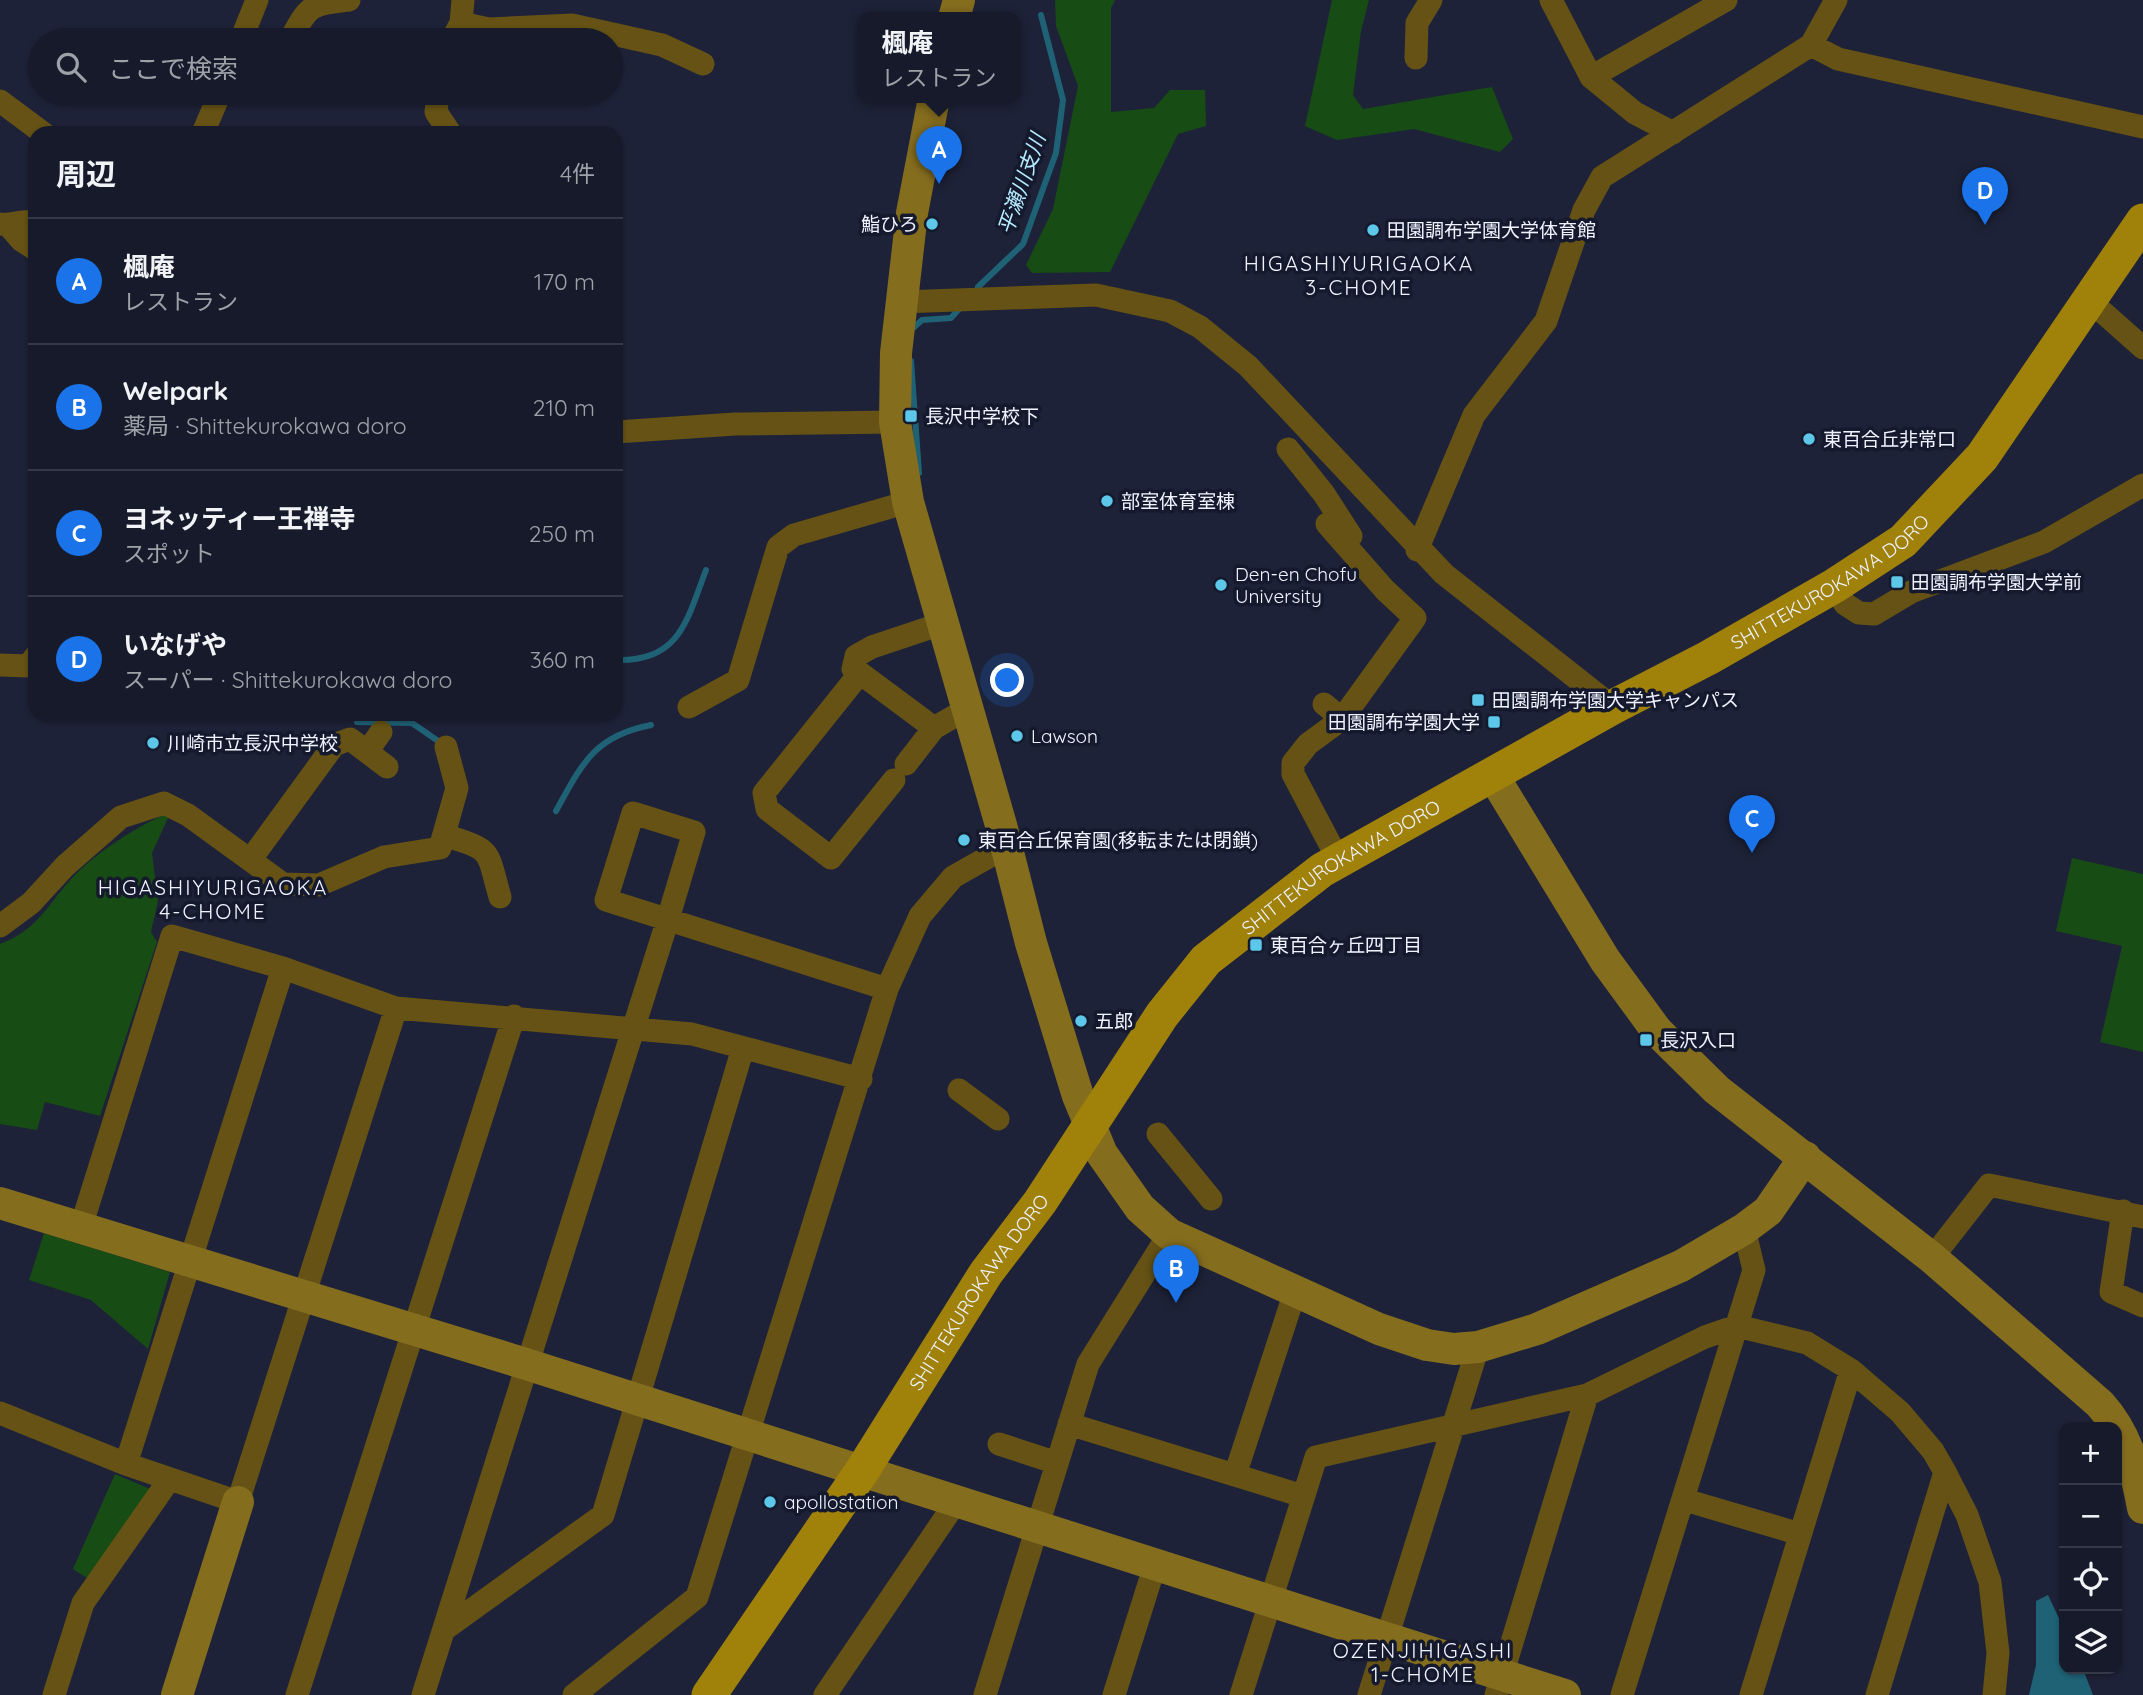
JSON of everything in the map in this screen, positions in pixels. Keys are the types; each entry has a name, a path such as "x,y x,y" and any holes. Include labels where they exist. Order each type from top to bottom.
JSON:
{"main road":[{"name":"SHITTEKUROKAWA DORO","path":"709,1695 862,1471 948,1331 1190,979 1225,942 1339,861 1613,707 1708,658 1834,586 1903,541 1982,457 2143,221"}],"street":[{"path":"246,28 257,0"},
{"path":"297,28 314,5 349,0"},
{"path":"1416,58 1417,23 1431,0"},
{"path":"1551,0 1591,77 1636,113 1673,133"},
{"path":"1591,77 1726,0"},
{"path":"1417,550 1474,415 1546,321 1584,209 1602,177 1811,45 1836,0"},
{"path":"459,21 485,28"},
{"path":"510,28 572,25 586,28"},
{"path":"623,36 662,45 703,64"},
{"path":"1811,45 1838,59 2143,127"},
{"path":"0,101 34,126"},
{"path":"933,103 912,213 896,353 895,422 908,502 944,623 1031,943 1078,1096 1102,1154 1140,1208 1169,1234 1295,1292 1399,1337 1454,1349 1478,1347 1537,1329 1681,1266 1744,1229 1768,1211 1805,1157"},
{"path":"206,126 215,105"},
{"path":"437,105 436,113 445,126"},
{"path":"4,225 28,220"},
{"path":"4,225 28,244"},
{"path":"901,302 1096,295 1170,311 1200,327 1248,366 1417,550 1444,575 1613,707"},
{"path":"2089,300 2143,348"},
{"path":"623,432 735,424 895,422"},
{"path":"1287,449 1324,494 1359,550 1360,562"},
{"path":"1834,586 1845,604 1859,613 1874,614 1911,592 2044,542 2143,485"},
{"path":"690,707 738,680 778,547 794,535 908,502"},
{"path":"1327,524 1415,618 1342,719 1308,744 1293,763 1293,775 1339,861"},
{"path":"857,677 853,669 856,656 872,647 944,623"},
{"path":"0,665 28,666"},
{"path":"934,728 860,673 793,745 764,793 767,809 831,858 934,728 967,709"},
{"path":"1324,704 1342,719"},
{"path":"367,752 381,732"},
{"path":"251,859 334,745 350,739 387,767"},
{"path":"0,926 31,903 65,866 121,817 164,803 188,815 283,884 319,885 384,857 440,848 457,788 446,747"},
{"path":"1492,774 1605,960 1657,1031 1717,1090 1932,1258 2108,1413 2121,1431 2137,1474 2143,1508"},
{"path":"424,1695 526,1364 668,919 694,832 633,813 606,900 668,919 887,989"},
{"path":"444,835 482,847 488,856 500,897"},
{"path":"574,1695 697,1597 746,1433 861,1079 887,989 920,916 953,877 1006,847"},
{"path":"81,1227 172,936 283,968 396,1008 514,1016 692,1034 861,1079"},
{"path":"125,1464 283,968"},
{"path":"177,1695 396,1008"},
{"path":"298,1695 514,1016"},
{"path":"444,1629 603,1515 743,1048"},
{"path":"959,1090 998,1119"},
{"path":"1158,1135 1211,1199"},
{"path":"1932,1258 1989,1185 2133,1214 2111,1292 2143,1306"},
{"path":"0,1203 746,1433 1386,1638 1499,1685 1565,1695"},
{"path":"1622,1695 1685,1500 1754,1270 1744,1229"},
{"path":"985,1695 1088,1364 1169,1234"},
{"path":"1235,1475 1295,1292"},
{"path":"1241,1695 1316,1457 1587,1395 1705,1337 1737,1326 1807,1343 1852,1370 1900,1412 1933,1451 1967,1515 1990,1582 1998,1653 1994,1695"},
{"path":"1369,1695 1478,1347"},
{"path":"1751,1695 1852,1370"},
{"path":"1499,1685 1587,1395"},
{"path":"0,1413 125,1464 238,1502"},
{"path":"1069,1424 1303,1496"},
{"path":"999,1444 1057,1463"},
{"path":"1877,1695 1945,1472"},
{"path":"54,1695 83,1603 169,1480"},
{"path":"1685,1500 1800,1534"},
{"path":"825,1695 956,1502"},
{"path":"1114,1695 1155,1565"}],"green space":[{"path":"1055,0 1115,0 1111,8 1111,112 1154,108 1170,90 1205,90 1206,126 1178,134 1110,272 1032,273 1026,265 1053,209 1078,86 1056,26"},
{"path":"1332,0 1369,0 1361,31 1353,95 1363,109 1492,87 1513,139 1500,152 1414,129 1337,140 1305,126"},
{"path":"163,815 168,818 152,853 158,901 151,932 157,942 100,1116 45,1102 37,1130 0,1124 0,944 26,930 91,860 131,832"},
{"path":"2072,858 2143,874 2143,1052 2100,1042 2122,946 2056,931"},
{"path":"44,1233 170,1272 148,1349 91,1300 29,1280"},
{"path":"115,1474 150,1489 90,1580 73,1569"}],"water":[{"path":"2048,1595 2059,1618 2059,1674 2085,1674 2093,1695 2029,1695 2036,1665 2036,1601"}],"waterway":[{"name":"平瀬川支川","path":"978,287 1023,244 1056,153 1063,100 1041,15"},
{"path":"911,330 922,320 951,318 959,309"},
{"path":"911,361 919,473"},
{"path":"623,660 654,654 668,646 686,621 706,570"},
{"path":"357,722 412,723 441,743"},
{"path":"556,811 592,754 616,736 651,725"}],"place":[{"name":"楓庵","path":"939,184"},
{"name":"鮨ひろ","path":"932,224"},
{"name":"いなげや","path":"1985,225"},
{"name":"田園調布学園大学体育館","path":"1373,230"},
{"name":"長沢中学校下","path":"911,416"},
{"name":"東百合丘非常口","path":"1809,439"},
{"name":"部室体育室棟","path":"1107,501"},
{"name":"田園調布学園大学前","path":"1897,582"},
{"name":"Den-en Chofu University","path":"1221,585"},
{"name":"田園調布学園大学キャンパス","path":"1478,700"},
{"name":"田園調布学園大学","path":"1494,722"},
{"name":"Lawson","path":"1017,736"},
{"name":"川崎市立長沢中学校","path":"153,743"},
{"name":"東百合丘保育園(移転または閉鎖)","path":"964,840"},
{"name":"ヨネッティー王禅寺","path":"1752,853"},
{"name":"東百合ヶ丘四丁目","path":"1256,945"},
{"name":"五郎","path":"1081,1021"},
{"name":"長沢入口","path":"1646,1040"},
{"name":"Welpark","path":"1176,1303"},
{"name":"apollostation","path":"770,1502"}],"district":[{"name":"HIGASHIYURIGAOKA 3-CHOME","path":"1359,276"},
{"name":"HIGASHIYURIGAOKA 4-CHOME","path":"213,900"},
{"name":"OZENJIHIGASHI 1-CHOME","path":"1423,1663"}]}
